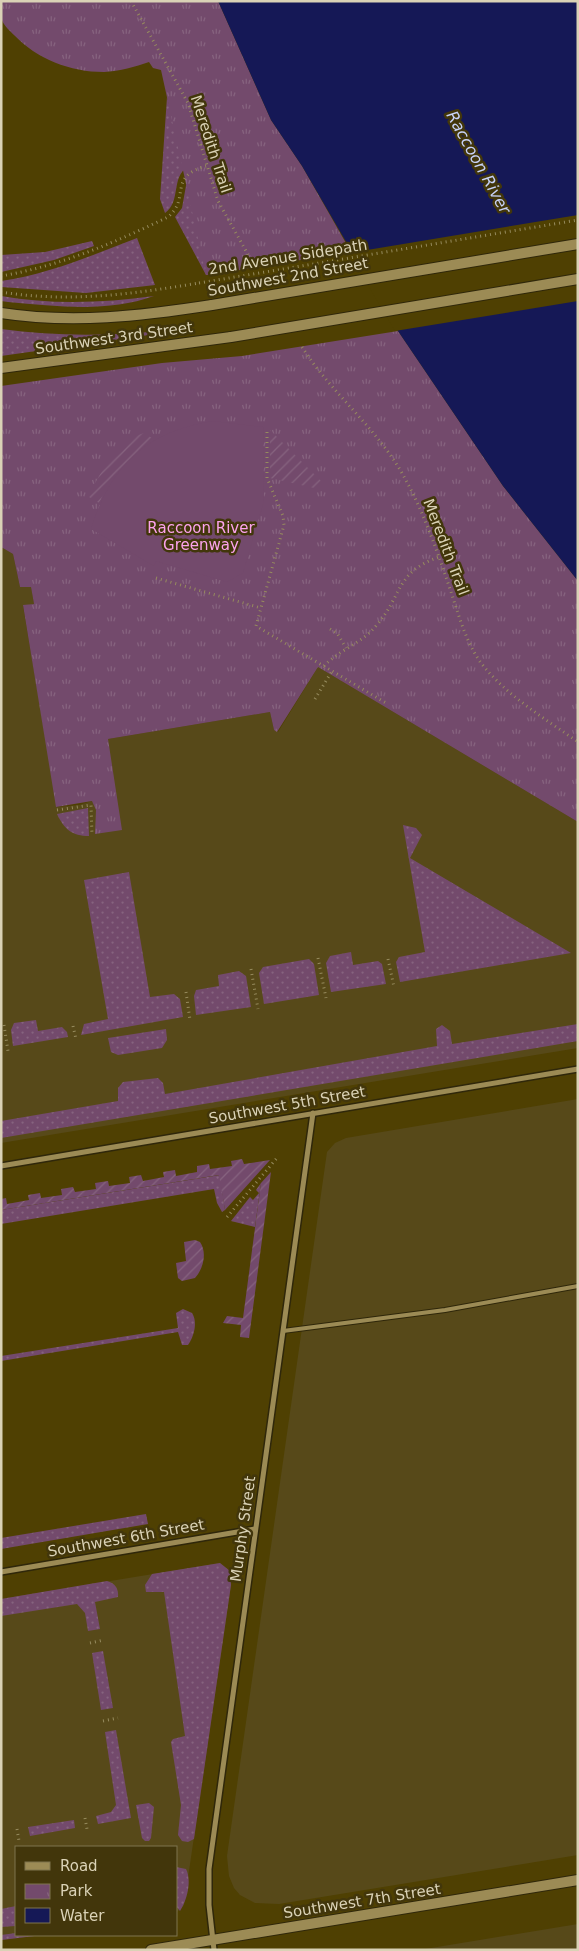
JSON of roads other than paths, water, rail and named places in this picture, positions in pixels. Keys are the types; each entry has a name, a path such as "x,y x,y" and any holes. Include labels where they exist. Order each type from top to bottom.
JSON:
{"main road":[{"name":"Southwest 2nd Street","path":"1,313 37,318 84,320 147,315 578,244"},
{"name":"Southwest 3rd Street","path":"1,368 231,337 578,279"},
{"name":"Southwest 7th Street","path":"151,1950 213,1945 578,1880"}],"street":[{"name":"Southwest 5th Street","path":"1,1166 578,1069"},
{"name":"Murphy Street","path":"213,1945 209,1905 209,1869 314,1113"},
{"name":"Southwest 6th Street","path":"1,1572 256,1529"}],"lane":[{"path":"283,1331 445,1310 578,1286"}],"water":[{"name":"Raccoon River","path":"218,1 578,1 578,581 503,486 398,331 302,166 271,120"}],"park label":[{"name":"Raccoon River Greenway","path":"201,536"}]}
